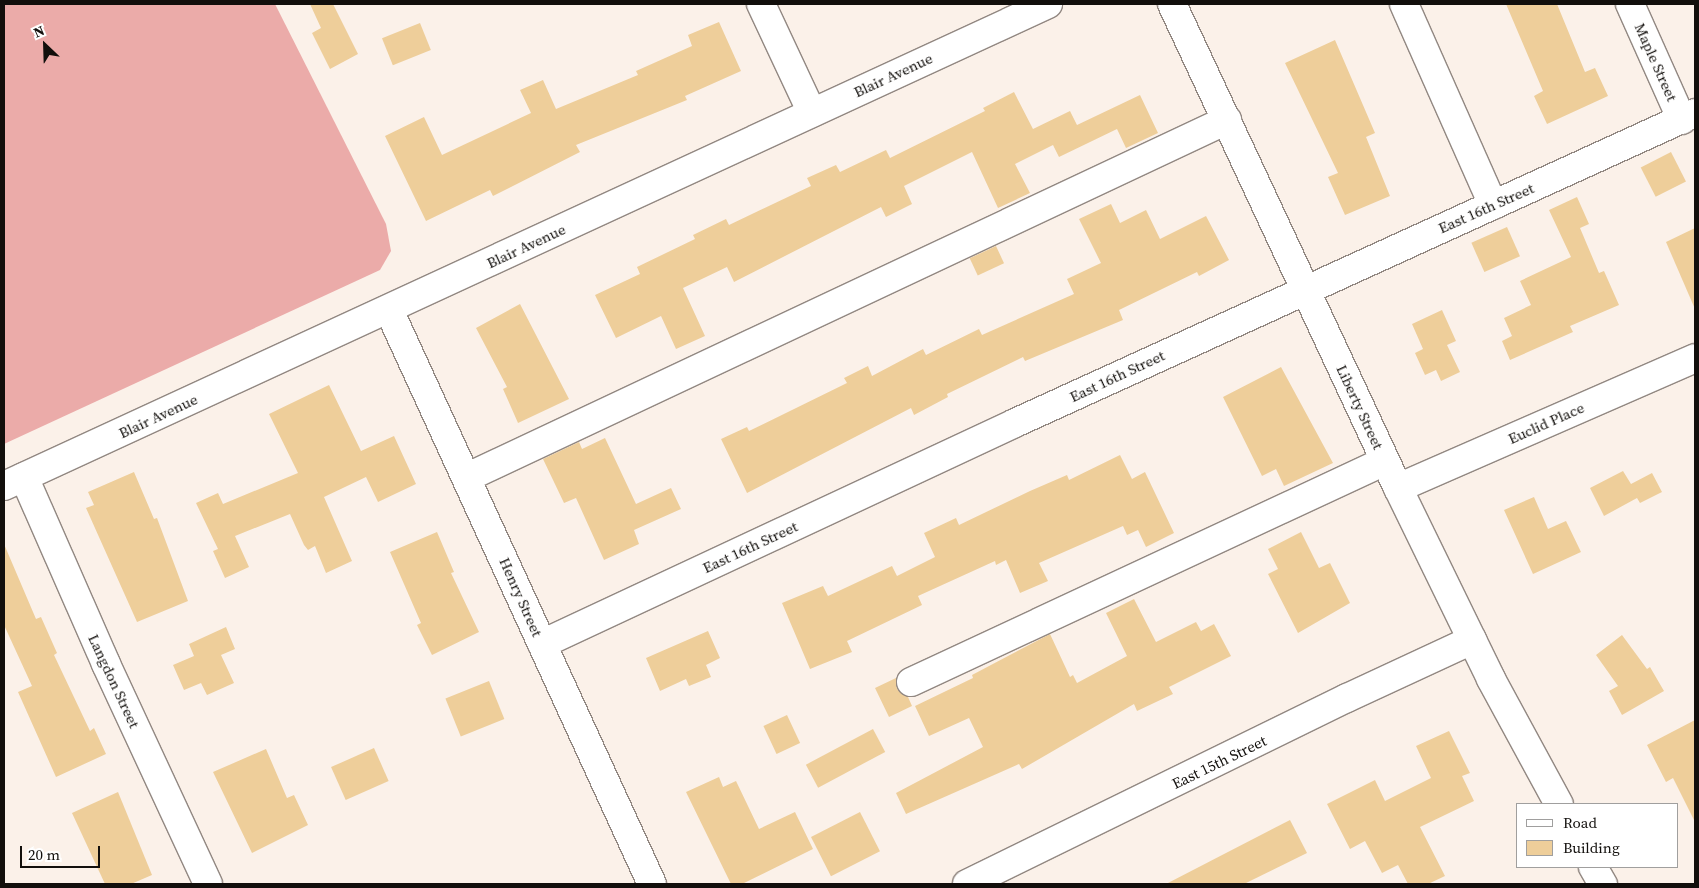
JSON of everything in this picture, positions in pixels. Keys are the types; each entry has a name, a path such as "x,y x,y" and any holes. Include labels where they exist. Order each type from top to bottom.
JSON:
{"street":[{"path":"761,4 812,113"},
{"name":"Blair Avenue","path":"14,482 1048,4"},
{"name":"Liberty Street","path":"1172,4 1398,488 1472,640 1558,803"},
{"path":"1404,4 1493,205"},
{"name":"Maple Street","path":"1630,4 1688,116"},
{"name":"East 16th Street","path":"542,644 1306,290 1688,116"},
{"path":"468,477 1227,120"},
{"name":"Henry Street","path":"389,310 468,477 652,884"},
{"name":"Euclid Place","path":"1398,488 1695,358"},
{"path":"912,682 1386,461"},
{"name":"Langdon Street","path":"14,482 110,673 208,884"},
{"name":"East 15th Street","path":"966,884 1346,698 1472,640"},
{"path":"1594,868 1603,884"}],"shaded area":[{"path":"4,4 275,4 386,224 391,251 380,270 4,444"}],"building":[{"path":"310,4 333,4 358,54 330,69 312,33 321,28"},
{"path":"1506,4 1557,4 1585,72 1595,68 1608,96 1547,124 1534,96 1543,91"},
{"path":"719,22 741,71 685,96 687,100 576,145 580,152 493,196 490,190 426,221 385,136 424,117 442,155 531,113 520,90 543,80 556,109 638,75 636,71 692,46 688,35"},
{"path":"420,23 431,50 393,65 382,38"},
{"path":"1335,40 1375,133 1366,137 1390,196 1345,215 1328,177 1338,173 1285,63"},
{"path":"1014,92 1033,129 1070,111 1077,125 1140,95 1158,133 1126,148 1117,129 1059,157 1053,145 1015,164 1030,193 998,208 972,152 904,186 912,204 886,217 881,207 734,282 727,267 683,288 705,336 676,349 661,316 616,338 595,295 640,274 637,267 695,239 693,235 726,219 729,225 811,186 807,178 836,165 840,172 886,150 890,158 985,111 983,108"},
{"path":"1671,152 1686,181 1656,197 1641,167"},
{"path":"1577,197 1589,224 1580,228 1599,273 1604,271 1619,305 1570,326 1573,332 1510,360 1502,341 1512,336 1504,318 1531,305 1520,281 1571,257 1549,210"},
{"path":"1111,204 1120,223 1146,210 1160,239 1206,216 1229,260 1199,276 1197,272 1119,310 1123,320 1025,361 1023,357 947,394 948,397 914,415 911,408 747,493 721,439 747,427 749,431 847,383 844,378 868,366 872,376 923,349 926,355 979,329 982,335 1074,294 1067,279 1101,263 1079,219"},
{"path":"1507,227 1520,256 1484,272 1471,243"},
{"path":"1695,228 1695,309 1666,242"},
{"path":"996,246 1004,263 978,275 970,258"},
{"path":"520,304 569,399 518,423 503,389 507,387 476,328"},
{"path":"1442,310 1456,341 1447,345 1460,372 1441,381 1436,370 1425,375 1415,353 1423,349 1412,324"},
{"path":"1281,367 1333,463 1284,486 1276,469 1262,476 1223,397"},
{"path":"329,385 361,451 394,436 416,484 378,502 366,477 324,497 352,561 326,573 315,546 308,550 304,545 290,514 235,536 249,567 225,578 213,551 218,549 196,503 218,493 223,504 298,473 269,414"},
{"path":"605,438 636,504 671,488 681,509 634,530 639,544 604,560 576,498 564,503 543,459 579,442 582,449"},
{"path":"1120,455 1132,479 1145,472 1174,533 1146,547 1138,530 1127,535 1123,526 1039,563 1048,581 1020,593 1006,560 996,565 995,561 918,596 922,605 847,641 852,652 810,669 782,603 823,586 828,596 892,566 897,576 935,557 924,533 956,518 959,525 1030,491 1067,475 1069,480"},
{"path":"1623,471 1631,484 1652,473 1662,492 1640,503 1637,498 1604,516 1590,488"},
{"path":"134,472 154,519 157,518 188,601 137,622 86,508 94,505 88,492"},
{"path":"1534,497 1548,529 1566,521 1581,552 1533,574 1504,510"},
{"path":"437,532 454,572 451,573 479,632 432,655 417,625 421,623 390,552"},
{"path":"1301,532 1319,568 1330,563 1350,603 1298,633 1268,574 1278,569 1268,549"},
{"path":"4,544 36,619 41,617 57,653 54,655 90,731 94,728 106,754 56,777 18,692 32,686 4,625"},
{"path":"1134,599 1156,642 1196,622 1201,631 1214,624 1231,656 1169,687 1173,694 1137,711 1134,704 1022,769 1019,764 906,814 896,793 983,747 969,718 929,736 915,706 973,678 972,675 1050,634 1070,677 1073,675 1077,683 1127,656 1106,613"},
{"path":"226,627 235,649 221,655 234,683 207,695 201,683 184,690 173,665 194,656 189,644"},
{"path":"708,631 720,658 706,665 711,677 689,686 686,679 660,691 646,658"},
{"path":"1622,635 1647,669 1650,667 1664,691 1622,715 1609,691 1618,686 1596,655"},
{"path":"896,678 897,689 908,697 912,706 889,717 875,688"},
{"path":"489,681 504,719 461,737 445,699"},
{"path":"787,715 800,743 777,754 763,726"},
{"path":"1695,720 1695,822 1673,778 1666,782 1647,745"},
{"path":"873,729 885,752 818,788 806,765"},
{"path":"1449,731 1470,773 1462,776 1474,801 1420,827 1445,876 1428,884 1408,884 1398,865 1382,873 1365,841 1350,849 1327,804 1375,780 1385,801 1431,778 1416,746"},
{"path":"374,748 389,781 346,800 331,767"},
{"path":"266,749 287,798 294,795 308,825 252,853 213,772"},
{"path":"719,777 723,787 736,781 759,829 795,812 813,849 742,884 731,884 686,792"},
{"path":"118,792 152,875 131,884 105,884 72,813"},
{"path":"860,812 880,851 831,876 811,837"},
{"path":"1290,820 1307,853 1244,884 1166,884"}]}
